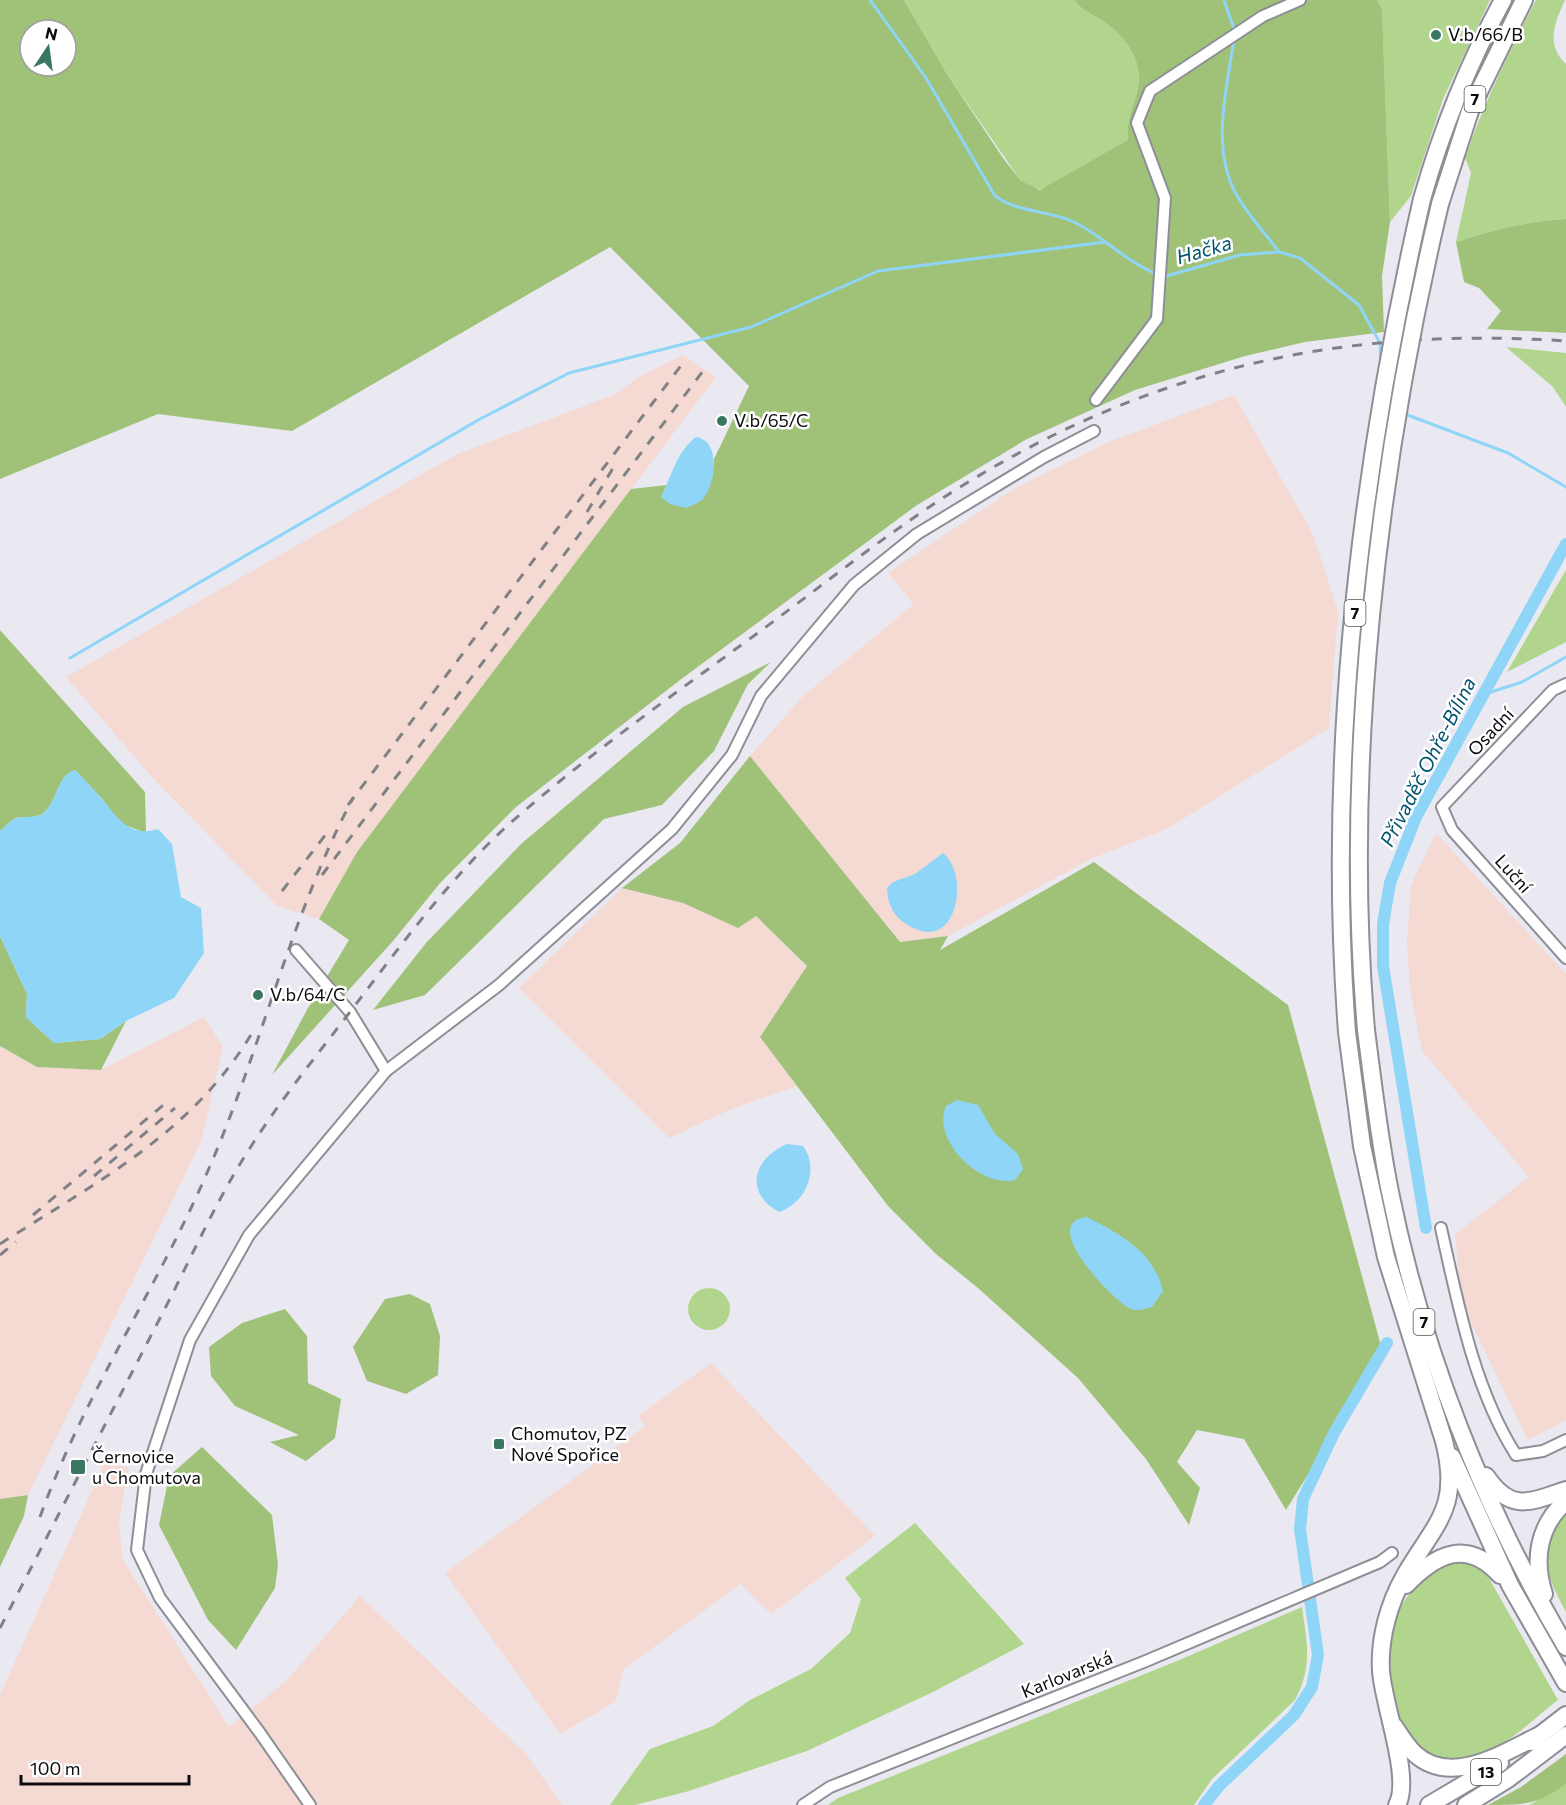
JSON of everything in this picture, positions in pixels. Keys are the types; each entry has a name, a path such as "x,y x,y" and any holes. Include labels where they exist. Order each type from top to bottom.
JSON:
{"highway":[{"name":"7","path":"1503,0 1479,45 1453,103 1422,199 1382,401 1363,529 1345,731 1341,933 1347,1032 1362,1146 1383,1247 1407,1330 1440,1429 1510,1585 1566,1683"},
{"name":"7","path":"1524,0 1471,108 1440,204 1420,293 1400,404 1381,531 1371,628 1364,730 1359,933 1366,1030 1382,1150 1405,1254 1441,1376 1490,1502 1566,1647"},
{"path":"1397,1805 1403,1783 1389,1719 1381,1667 1382,1647 1389,1614 1405,1575 1434,1533 1447,1502 1449,1465 1440,1429"},
{"path":"1468,1447 1496,1490 1509,1499 1531,1502 1566,1490"},
{"path":"1556,1629 1540,1581 1538,1558 1547,1525 1566,1501"},
{"path":"1389,1614 1403,1589 1418,1573 1452,1554 1470,1554 1484,1560 1510,1585"},
{"name":"13","path":"1429,1805 1494,1768 1566,1715"},
{"path":"1389,1719 1414,1753 1426,1761 1455,1768 1483,1762 1540,1735"},
{"name":"13","path":"1466,1805 1508,1779 1566,1735"}],"street":[{"path":"1096,400 1157,319 1165,198 1137,123 1150,91 1263,16 1300,0"},
{"path":"310,1805 261,1733 160,1598 137,1550 146,1474 190,1340 249,1235 386,1071 499,985 672,829 732,755 761,696 854,585 917,534 1044,457 1094,430"},
{"name":"Osadní","path":"1442,807 1553,690 1566,684"},
{"name":"Luční","path":"1442,807 1452,830 1566,958"},
{"path":"296,950 350,1012 386,1071"},
{"path":"1441,1228 1456,1294 1479,1371 1504,1435 1516,1455 1543,1451 1566,1440"},
{"name":"Karlovarská","path":"803,1805 830,1787 1146,1661 1380,1562 1392,1553"}],"shaded area":[{"path":"683,355 716,377 357,852 319,919 277,906 150,775 66,677 457,454 616,394 637,378"},
{"path":"1234,395 1314,536 1338,612 1329,728 1167,829 1091,859 948,936 900,942 750,756 802,697 914,604 888,573 1015,488 1109,442"},
{"path":"1436,833 1566,974 1566,1420 1528,1440 1462,1304 1455,1234 1529,1177 1422,1051 1410,990 1407,941 1411,885"},
{"path":"622,888 683,903 738,928 756,916 807,967 760,1037 797,1086 734,1108 669,1138 519,988"},
{"path":"204,1017 223,1047 201,1142 28,1495 0,1499 0,1046 37,1067 101,1070"},
{"path":"711,1363 875,1536 771,1614 741,1584 624,1669 615,1702 560,1734 445,1573 645,1426 638,1416"},
{"path":"104,1464 129,1467 119,1521 122,1558 229,1727 286,1681 360,1596 527,1755 562,1805 0,1805 0,1695"}],"green space":[{"path":"0,0 904,0 947,74 1003,158 1021,181 1040,190 1128,140 1128,125 1138,88 1137,63 1124,40 1111,27 1084,10 1074,0 1377,0 1382,9 1390,222 1382,276 1384,332 1305,342 1245,356 1135,390 1027,439 917,505 680,680 516,807 441,882 393,941 272,1075 308,1008 349,940 319,919 357,852 631,489 667,485 661,497 712,479 714,459 749,386 610,247 292,431 158,414 0,479"},
{"path":"904,0 1074,0 1084,10 1118,33 1129,47 1137,63 1139,80 1128,125 1128,140 1045,190 1031,187 1021,181 947,74"},
{"path":"1377,0 1490,0 1443,99 1411,196 1390,222 1382,9"},
{"path":"1536,0 1565,0 1555,25 1554,41 1560,57 1566,64 1566,219 1510,227 1456,242 1471,173 1465,158 1480,117"},
{"path":"1566,219 1566,333 1487,329 1501,311 1479,288 1464,282 1456,242 1510,227"},
{"path":"1506,347 1566,353 1566,407 1553,387"},
{"path":"1566,570 1566,642 1507,672"},
{"path":"0,630 145,792 146,833 119,823 103,800 75,770 64,778 51,803 42,814 14,819 0,831"},
{"path":"771,662 748,684 714,751 662,805 604,819 425,995 373,1010 426,943 521,844 683,707"},
{"path":"750,756 900,942 948,936 940,950 1094,862 1288,1005 1383,1353 1286,1510 1244,1439 1197,1430 1177,1462 1200,1488 1189,1525 1146,1459 1078,1378 978,1288 936,1254 888,1206 760,1037 807,966 756,916 738,928 683,903 622,888 680,843"},
{"path":"0,936 27,994 26,1017 54,1043 100,1039 126,1021 101,1070 37,1067 0,1046"},
{"path":"709,1288 717,1289 724,1294 729,1301 729,1317 724,1324 717,1329 709,1330 701,1329 694,1324 689,1317 688,1309 689,1301 694,1294 701,1289"},
{"path":"410,1294 430,1304 440,1336 438,1375 406,1394 367,1381 353,1347 385,1299"},
{"path":"285,1309 307,1336 308,1383 341,1399 335,1438 306,1461 270,1442 299,1435 235,1406 211,1376 209,1347 242,1323"},
{"path":"202,1447 272,1515 278,1565 275,1588 236,1650 208,1620 159,1525 169,1476"},
{"path":"28,1495 24,1516 0,1567 0,1499"},
{"path":"1566,1513 1566,1612 1553,1586 1546,1562 1550,1539"},
{"path":"915,1523 1024,1644 933,1692 807,1751 689,1791 635,1805 610,1805 650,1749 713,1726 750,1700 811,1669 850,1633 861,1599 845,1578"},
{"path":"1453,1561 1475,1564 1486,1573 1558,1700 1491,1751 1451,1760 1427,1752 1409,1736 1397,1712 1390,1685 1389,1656 1393,1629 1406,1598 1424,1579"},
{"path":"1302,1607 1307,1654 1301,1688 1295,1700 1212,1779 1194,1805 828,1805 838,1798 1177,1661"},
{"path":"1566,1754 1566,1784 1556,1791 1529,1802 1488,1805 1521,1787"},
{"path":"1566,1784 1566,1805 1529,1805"}],"water":[{"path":"696,437 704,440 713,454 711,483 703,499 695,504 686,508 670,504 661,497 679,457"},
{"path":"75,770 125,824 139,831 158,829 172,844 181,897 201,908 204,953 174,998 126,1021 100,1039 54,1043 26,1017 27,994 0,936 0,831 14,819 42,814 51,803 64,778"},
{"path":"943,853 952,864 956,879 957,895 954,911 946,924 935,931 920,931 895,915 889,902 887,888 893,882 915,874"},
{"path":"957,1100 978,1105 995,1134 1018,1154 1023,1169 1015,1180 1001,1181 987,1177 962,1159 952,1146 943,1119 946,1106"},
{"path":"787,1144 803,1146 808,1155 810,1175 808,1184 797,1201 779,1212 760,1195 757,1176 760,1166 767,1158"},
{"path":"1087,1217 1112,1230 1134,1246 1152,1265 1163,1291 1152,1307 1138,1310 1129,1308 1120,1302 1095,1277 1083,1261 1074,1246 1070,1232 1074,1222"}],"waterway":[{"name":"Hačka","path":"870,0 926,78 995,196 1013,206 1074,222 1135,263 1157,274"},
{"path":"1224,0 1235,32"},
{"path":"1234,39 1225,97 1222,136 1228,174 1239,200 1279,252"},
{"path":"70,658 480,419 569,373 751,327 878,271 1105,242"},
{"name":"Hačka","path":"1163,277 1240,255 1279,252 1300,258 1359,305 1380,343 1381,364"},
{"name":"Hačka","path":"1405,414 1508,453 1566,487"},
{"name":"Přivaděč Ohře-Bílina","path":"1426,1228 1383,966 1383,924 1390,883 1416,817 1566,544"},
{"path":"1485,694 1522,682 1566,657"},
{"name":"Přivaděč Ohře-Bílina","path":"1204,1805 1219,1786 1294,1715 1312,1687 1318,1655 1300,1529 1303,1499 1334,1433 1387,1343"}],"railway":[{"path":"0,1628 237,1169 300,1077 392,957 454,881 523,812 637,721 931,506 1029,448 1102,413 1175,385 1249,364 1325,350 1403,341 1483,338 1566,341"},
{"path":"348,805 686,359"},
{"path":"322,875 703,371"},
{"path":"587,512 613,468"},
{"path":"40,1517 78,1427 168,1254 210,1166 229,1121 294,934 331,842 353,798"},
{"path":"282,891 330,829"},
{"path":"0,1244 108,1175 174,1125 204,1097 231,1065 255,1028"},
{"path":"33,1215 168,1101"},
{"path":"94,1176 175,1108"},
{"path":"0,1255 16,1242"}],"place":[{"name":"V.b/66/B","path":"1436,35"},
{"name":"V.b/65/C","path":"722,421"},
{"name":"V.b/64/C","path":"258,995"},
{"name":"Chomutov, PZ Nové Spořice","path":"499,1444"},
{"name":"Černovice u Chomutova","path":"78,1467"}]}
